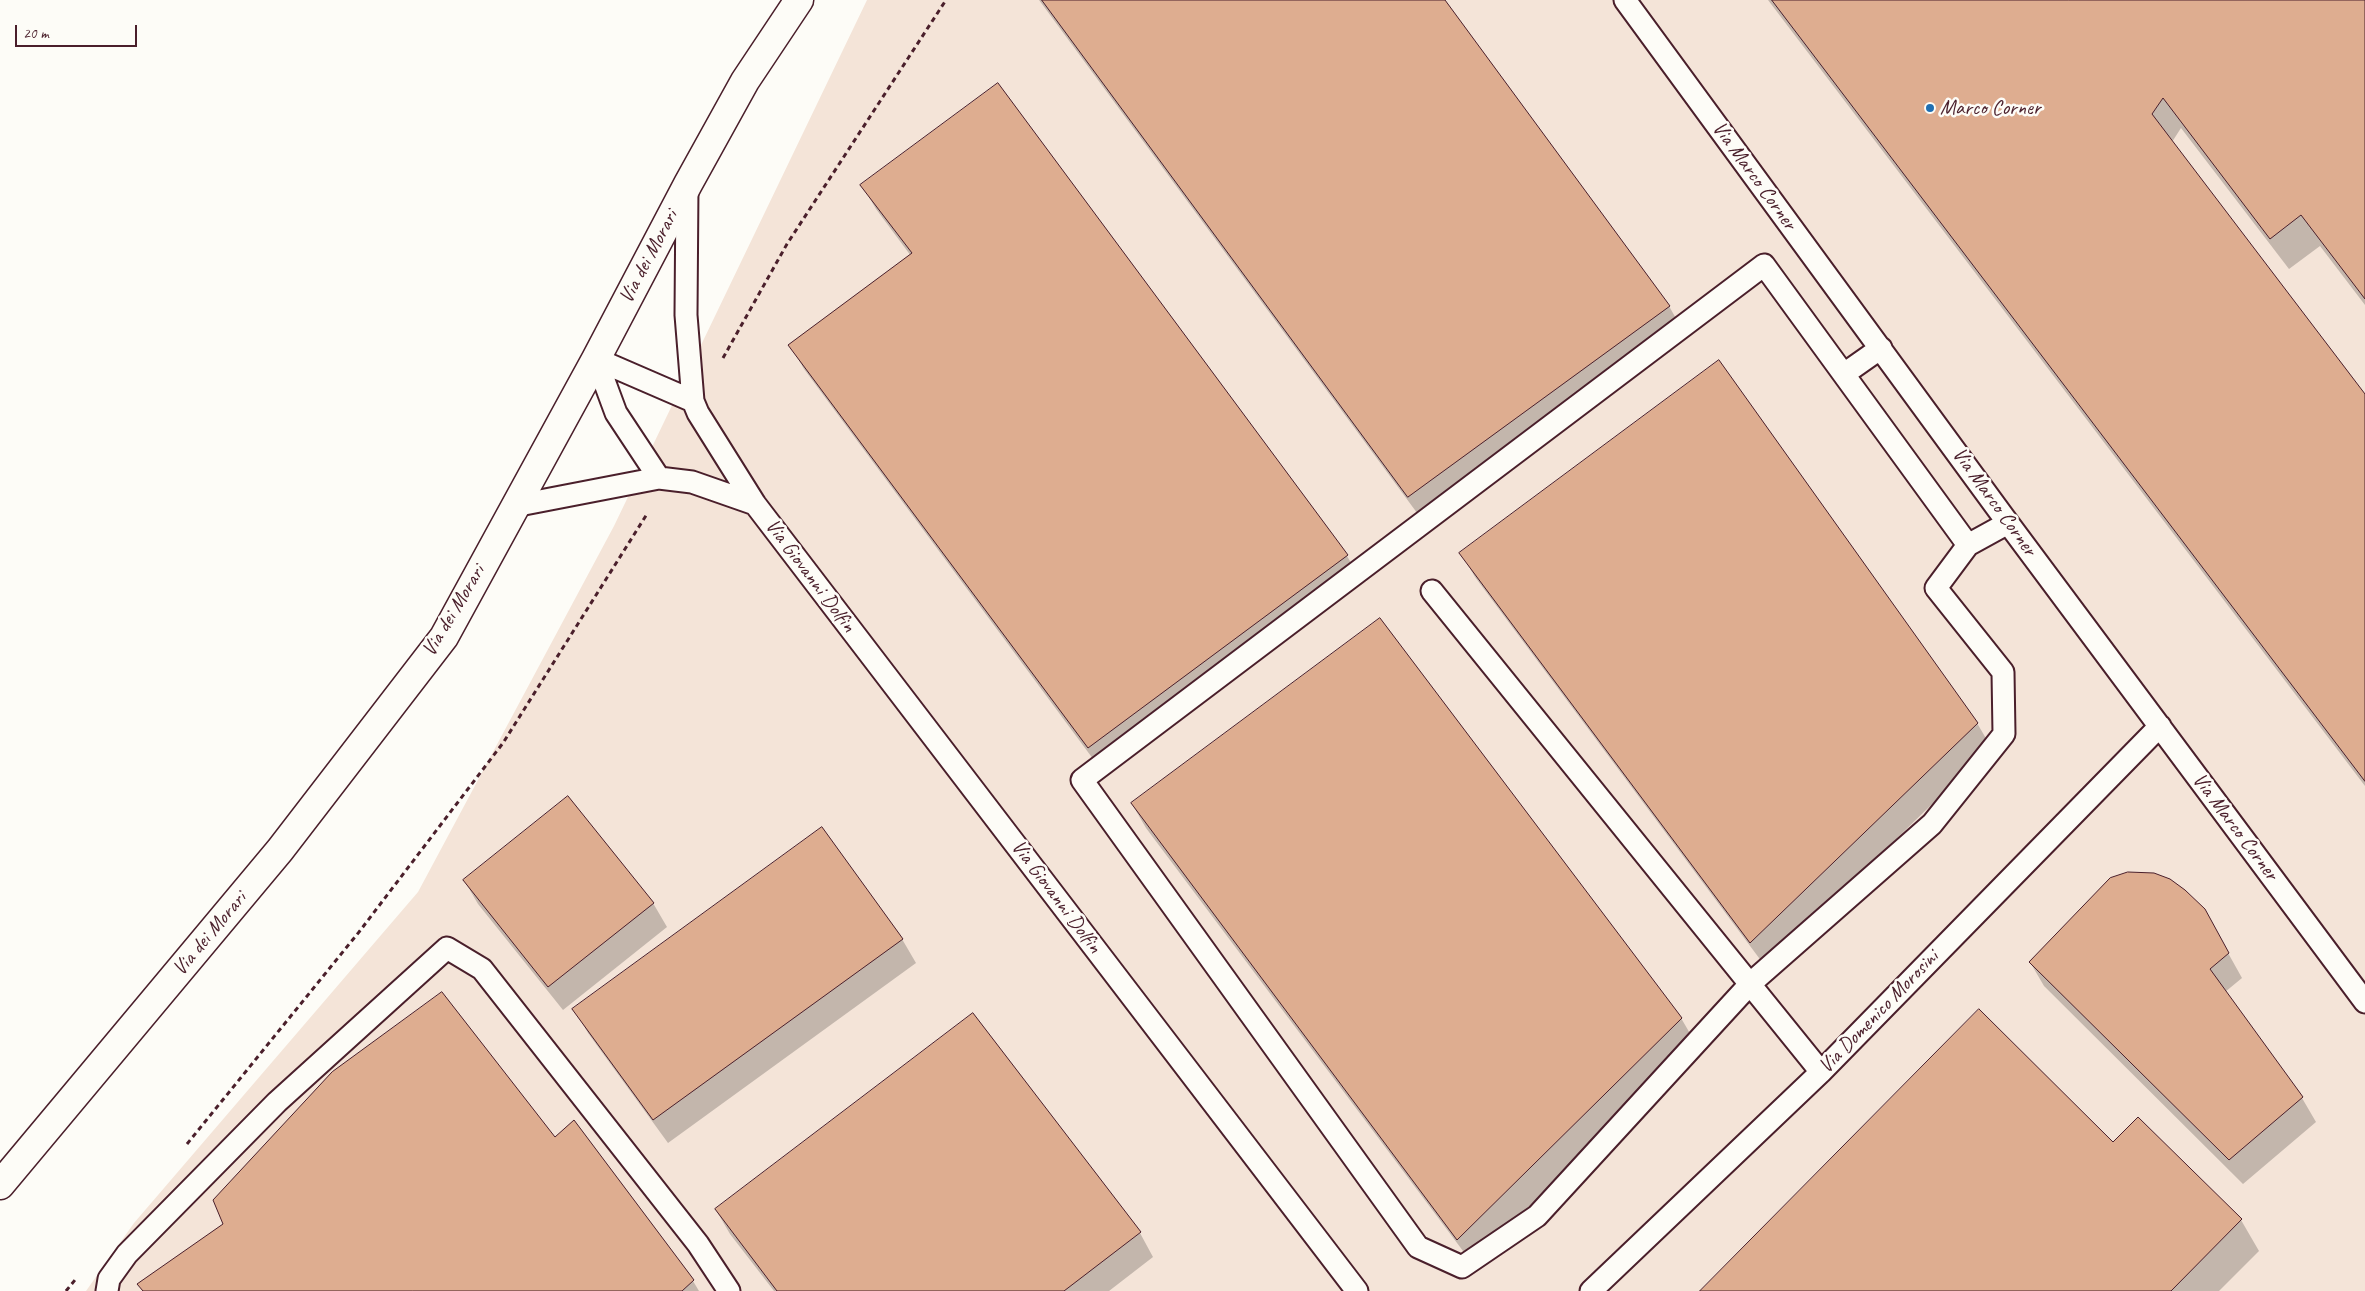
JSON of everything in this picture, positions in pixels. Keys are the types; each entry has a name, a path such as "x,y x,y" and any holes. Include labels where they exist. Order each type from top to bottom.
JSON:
{"street":[{"name":"Via dei Morari","path":"0,1185 280,850 444,637 514,506 596,360 688,184 745,81 799,0"}],"lane":[{"name":"Via Marco Corner","path":"1625,0 2008,523 2365,1002"},
{"name":"Via Giovanni Dolfin","path":"688,184 686,315 693,401 698,412 755,504 1357,1291"},
{"path":"1968,545 1764,265 1082,780 1418,1247 1462,1267 1537,1216 1751,983 1932,824 2004,734 2003,672 1936,588 1968,545 2008,523"},
{"path":"1844,374 1881,348"},
{"path":"596,360 693,401"},
{"path":"596,360 616,412 664,479"},
{"name":"Via Giovanni Dolfin","path":"514,506 664,479 692,482 755,504"},
{"path":"1432,591 1822,1072"},
{"name":"Via Domenico Morosini","path":"1591,1291 1822,1072 2160,726"},
{"path":"107,1291 109,1279 127,1254 277,1102 447,948 482,969 698,1244 728,1291"}],"path":[{"path":"722,359 787,244 946,0"},
{"path":"186,1145 359,932 503,743 664,479"},
{"path":"66,1291 77,1278"}],"shaded area":[{"path":"867,0 2365,0 2365,1291 86,1291 134,1223 418,892 614,526"}],"building":[{"path":"1042,0 1445,0 1670,306 1408,497"},
{"path":"1772,0 2365,0 2365,299 2301,215 2270,239 2163,98 2152,114 2365,394 2365,781"},
{"path":"998,83 1348,555 1088,748 788,345 912,253 860,185"},
{"path":"1719,360 1978,723 1750,943 1459,553"},
{"path":"1380,618 1682,1018 1457,1240 1131,803"},
{"path":"568,796 654,903 548,987 463,880"},
{"path":"822,827 903,939 653,1120 572,1009"},
{"path":"2128,872 2154,873 2170,879 2205,909 2229,953 2210,969 2303,1097 2229,1160 2029,962 2110,878"},
{"path":"442,992 555,1137 574,1120 694,1280 682,1291 143,1291 137,1284 223,1224 213,1200 332,1072"},
{"path":"1979,1009 2113,1142 2138,1117 2242,1219 2171,1291 1700,1291"},
{"path":"973,1013 1141,1232 1064,1291 777,1291 715,1209"}],"place":[{"name":"Marco Corner","path":"1930,108"}]}
